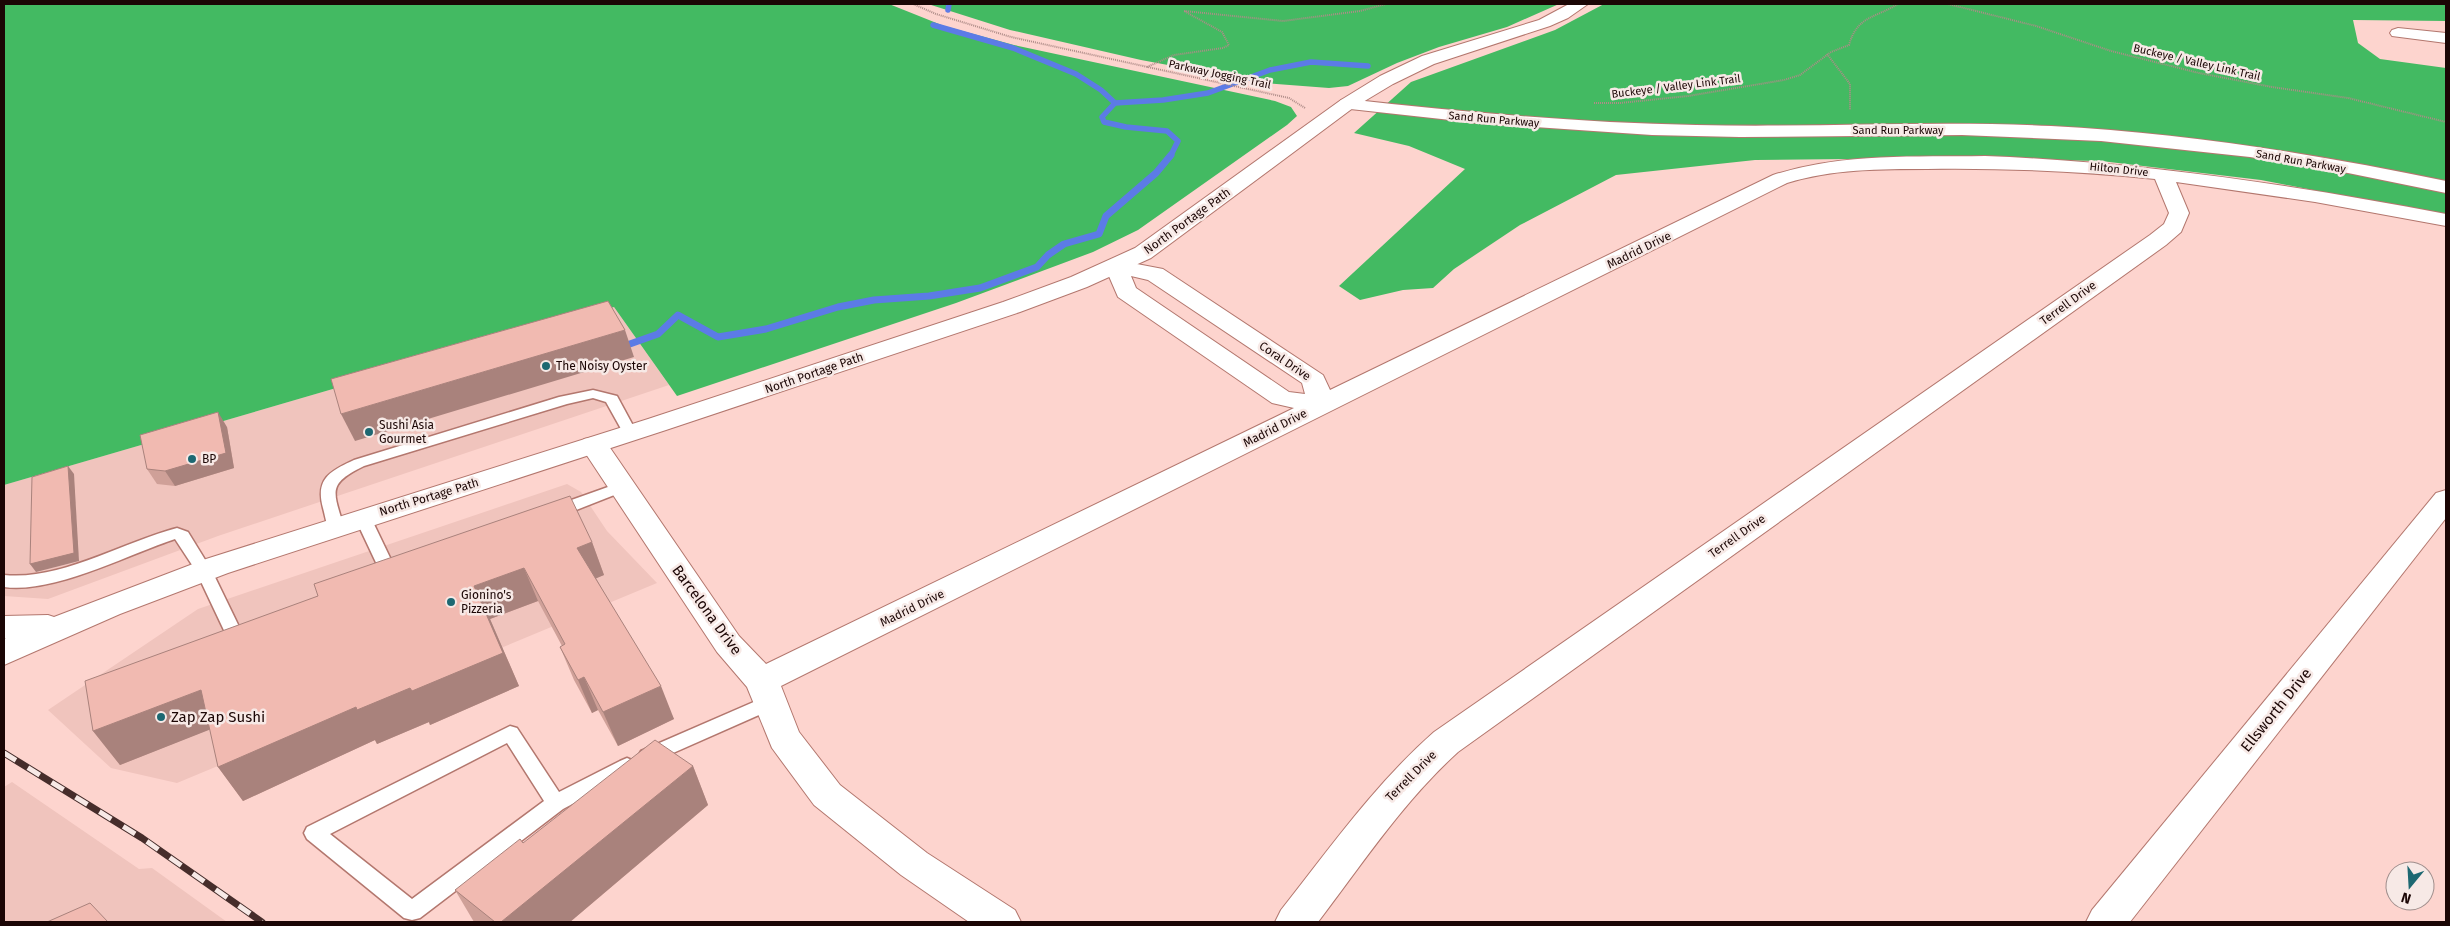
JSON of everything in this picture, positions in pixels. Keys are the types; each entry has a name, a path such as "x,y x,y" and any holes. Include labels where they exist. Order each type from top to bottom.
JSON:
{"street":[{"name":"North Portage Path","path":"4,653 59,626 149,590 349,522 773,387 1064,288 1116,267 1143,253 1347,104 1410,68 1544,23 1580,4"},
{"path":"2398,33 2446,38"},
{"name":"Sand Run Parkway","path":"1347,104 1463,117 1614,128 1698,131 2016,130 2155,140 2286,158 2446,188"},
{"name":"Hilton Drive","path":"1789,176 1816,169 1851,166 1991,161 2080,165 2164,174 2322,197 2446,220"},
{"name":"Terrell Drive","path":"1295,922 1386,801 1419,768 1424,760 1446,742 2158,240 2173,227 2179,213 2164,174"},
{"name":"Madrid Drive","path":"766,691 1321,404 1789,176"},
{"name":"Coral Drive","path":"1116,267 1155,274 1314,380 1321,404 1281,398 1126,292 1116,267"},
{"name":"Barcelona Drive","path":"594,445 728,644 766,691 784,738 827,796 914,864 1002,922"},
{"name":"Ellsworth Drive","path":"2106,922 2446,499"},
{"path":"4,627 59,626"}],"lane":[{"path":"414,565 396,572 388,571 328,497 328,482 337,473 359,463 564,400 594,394 612,399 630,433"},
{"path":"544,516 622,487"},
{"path":"4,581 9,583 28,581 87,565 177,533 182,536 204,571 236,639"},
{"path":"556,803 510,733 314,833 412,911 556,803 646,757 766,691"}],"path":[{"name":"Parkway Jogging Trail","path":"913,4 961,23 1011,37 1289,98"},
{"path":"1147,67 1173,55 1223,48 1229,44 1228,39 1219,29 1184,11 1284,21 1360,12 1386,4"},
{"name":"Buckeye / Valley Link Trail","path":"1593,103 1679,97 1784,80 1800,75 1827,54 1849,45 1855,27 1860,22 1898,4"},
{"name":"Buckeye / Valley Link Trail","path":"1948,4 2036,26 2112,51 2191,71 2232,80 2348,98 2446,122"},
{"path":"1827,54 1850,84 1849,107 1856,130"}],"shaded area":[{"path":"614,307 669,385 218,536 48,599 4,596 4,485"},
{"path":"567,484 581,492 607,531 657,583 177,783 111,768 48,710 198,609"},
{"path":"12,782 139,869 152,868 227,922 4,922 4,787"}],"green space":[{"path":"4,4 889,4 944,26 1014,45 1275,101 1291,107 1297,116 1138,230 1093,252 956,303 677,396 614,307 4,485"},
{"path":"928,4 1559,4 1507,27 1439,47 1397,63 1348,86 1329,88 1265,83 1141,60 1010,30"},
{"path":"1604,4 2446,4 2446,21 2353,20 2358,43 2380,59 2446,68 2446,216 2261,180 2101,161 1938,158 1755,160 1616,175 1520,225 1454,269 1433,288 1403,290 1360,300 1339,286 1465,169 1409,146 1354,133 1411,82 1555,30"}],"building":[{"path":"608,301 625,330 341,414 331,379"},
{"path":"218,412 226,453 165,471 147,469 140,435"},
{"path":"68,466 74,553 30,564 32,477"},
{"path":"570,496 592,542 577,548 661,686 603,712 584,677 578,680 560,647 565,644 524,568 474,586 503,653 412,691 410,688 357,710 356,707 218,767 201,690 93,731 85,681 318,596 314,584"},
{"path":"655,740 693,766 501,922 495,922 455,890 520,839 523,843"},
{"path":"90,903 108,922 47,922"}],"waterway":[{"path":"948,10 949,4"},
{"path":"933,25 1013,48 1076,74 1101,90 1115,103"},
{"path":"1115,103 1163,100 1208,93 1270,70 1311,62 1368,66"},
{"path":"1115,103 1102,117 1104,122 1126,127 1167,131 1178,141 1171,155"},
{"path":"627,345 658,334 678,315 718,337 766,329 838,307 874,300 929,296 980,288 1037,267 1048,255 1064,244 1099,234 1106,216 1156,173 1171,155"}],"railway":[{"path":"4,753 142,838 262,922"}],"place":[{"name":"The Noisy Oyster","path":"546,366"},
{"name":"Sushi Asia Gourmet","path":"369,432"},
{"name":"BP","path":"192,459"},
{"name":"Gionino's Pizzeria","path":"451,602"},
{"name":"Zap Zap Sushi","path":"161,717"}]}
